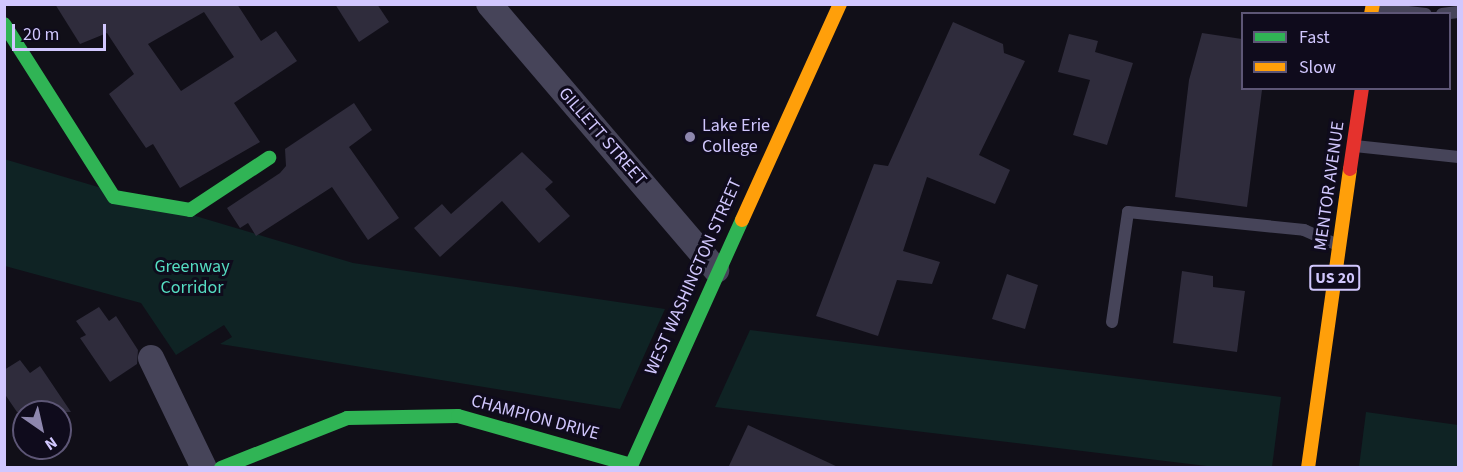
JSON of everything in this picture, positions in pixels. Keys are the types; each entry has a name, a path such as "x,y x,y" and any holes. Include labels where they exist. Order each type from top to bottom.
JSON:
{"street":[{"name":"GILLETT STREET","path":"489,4 716,270"},
{"name":"WEST WASHINGTON STREET","path":"631,466 716,270 840,4"},
{"path":"4,24 114,197 190,210 269,158"},
{"name":"MENTOR AVENUE","path":"1308,468 1362,90"},
{"path":"151,358 204,468"},
{"name":"CHAMPION DRIVE","path":"221,468 347,418 458,416 631,466"}],"lane":[{"path":"1372,9 1404,12"},
{"path":"1354,146 1458,157"},
{"path":"1112,322 1128,212 1304,230 1339,245"}],"green space":[{"name":"Greenway Corridor","path":"4,159 353,263 665,309 620,409 220,344 232,337 224,325 176,355 141,303 5,266"},
{"path":"750,330 1281,397 1272,467 1215,467 715,407"},
{"path":"1366,412 1458,425 1458,467 1359,467"}],"building":[{"path":"55,4 237,4 261,41 276,31 297,61 234,103 260,142 180,188 153,144 146,148 109,94 134,74 107,33 80,44","holes":["204,12 234,57 181,91 148,44"]},
{"path":"335,4 377,4 389,22 359,42"},
{"path":"953,22 1003,44 1004,53 1025,61 979,155 1010,170 995,204 927,177 903,251 940,262 932,284 897,280 878,336 816,316 874,164 888,166"},
{"path":"1202,33 1241,39 1241,90 1262,90 1247,207 1175,197 1189,80"},
{"path":"1069,34 1098,41 1095,52 1133,63 1107,145 1073,135 1090,80 1058,72"},
{"path":"354,103 372,130 349,147 399,218 368,240 332,187 256,236 248,223 240,228 227,208 280,173 286,166 285,149"},
{"path":"522,152 553,182 545,189 570,216 539,243 502,201 440,257 414,228 442,204 451,214"},
{"path":"1182,271 1213,276 1213,287 1245,291 1237,352 1173,343"},
{"path":"1007,274 1038,285 1025,329 992,319"},
{"path":"99,307 109,321 116,316 138,350 137,364 110,382 80,338 86,335 76,321"},
{"path":"20,360 30,373 40,366 63,400 12,400 12,405 4,393 4,370"},
{"path":"748,425 840,468 728,468"}],"traffic: fast":[{"path":"4,24 114,197 190,210 269,158"},
{"path":"630,468 742,220"},
{"path":"221,468 347,418 458,416 631,465"}],"traffic: slow":[{"path":"742,220 840,4"},
{"path":"1371,12 1373,4"},
{"path":"1308,468 1350,169"}],"traffic: jam":[{"path":"1350,169 1362,90"}],"place":[{"name":"Lake Erie College","path":"690,137"}]}
